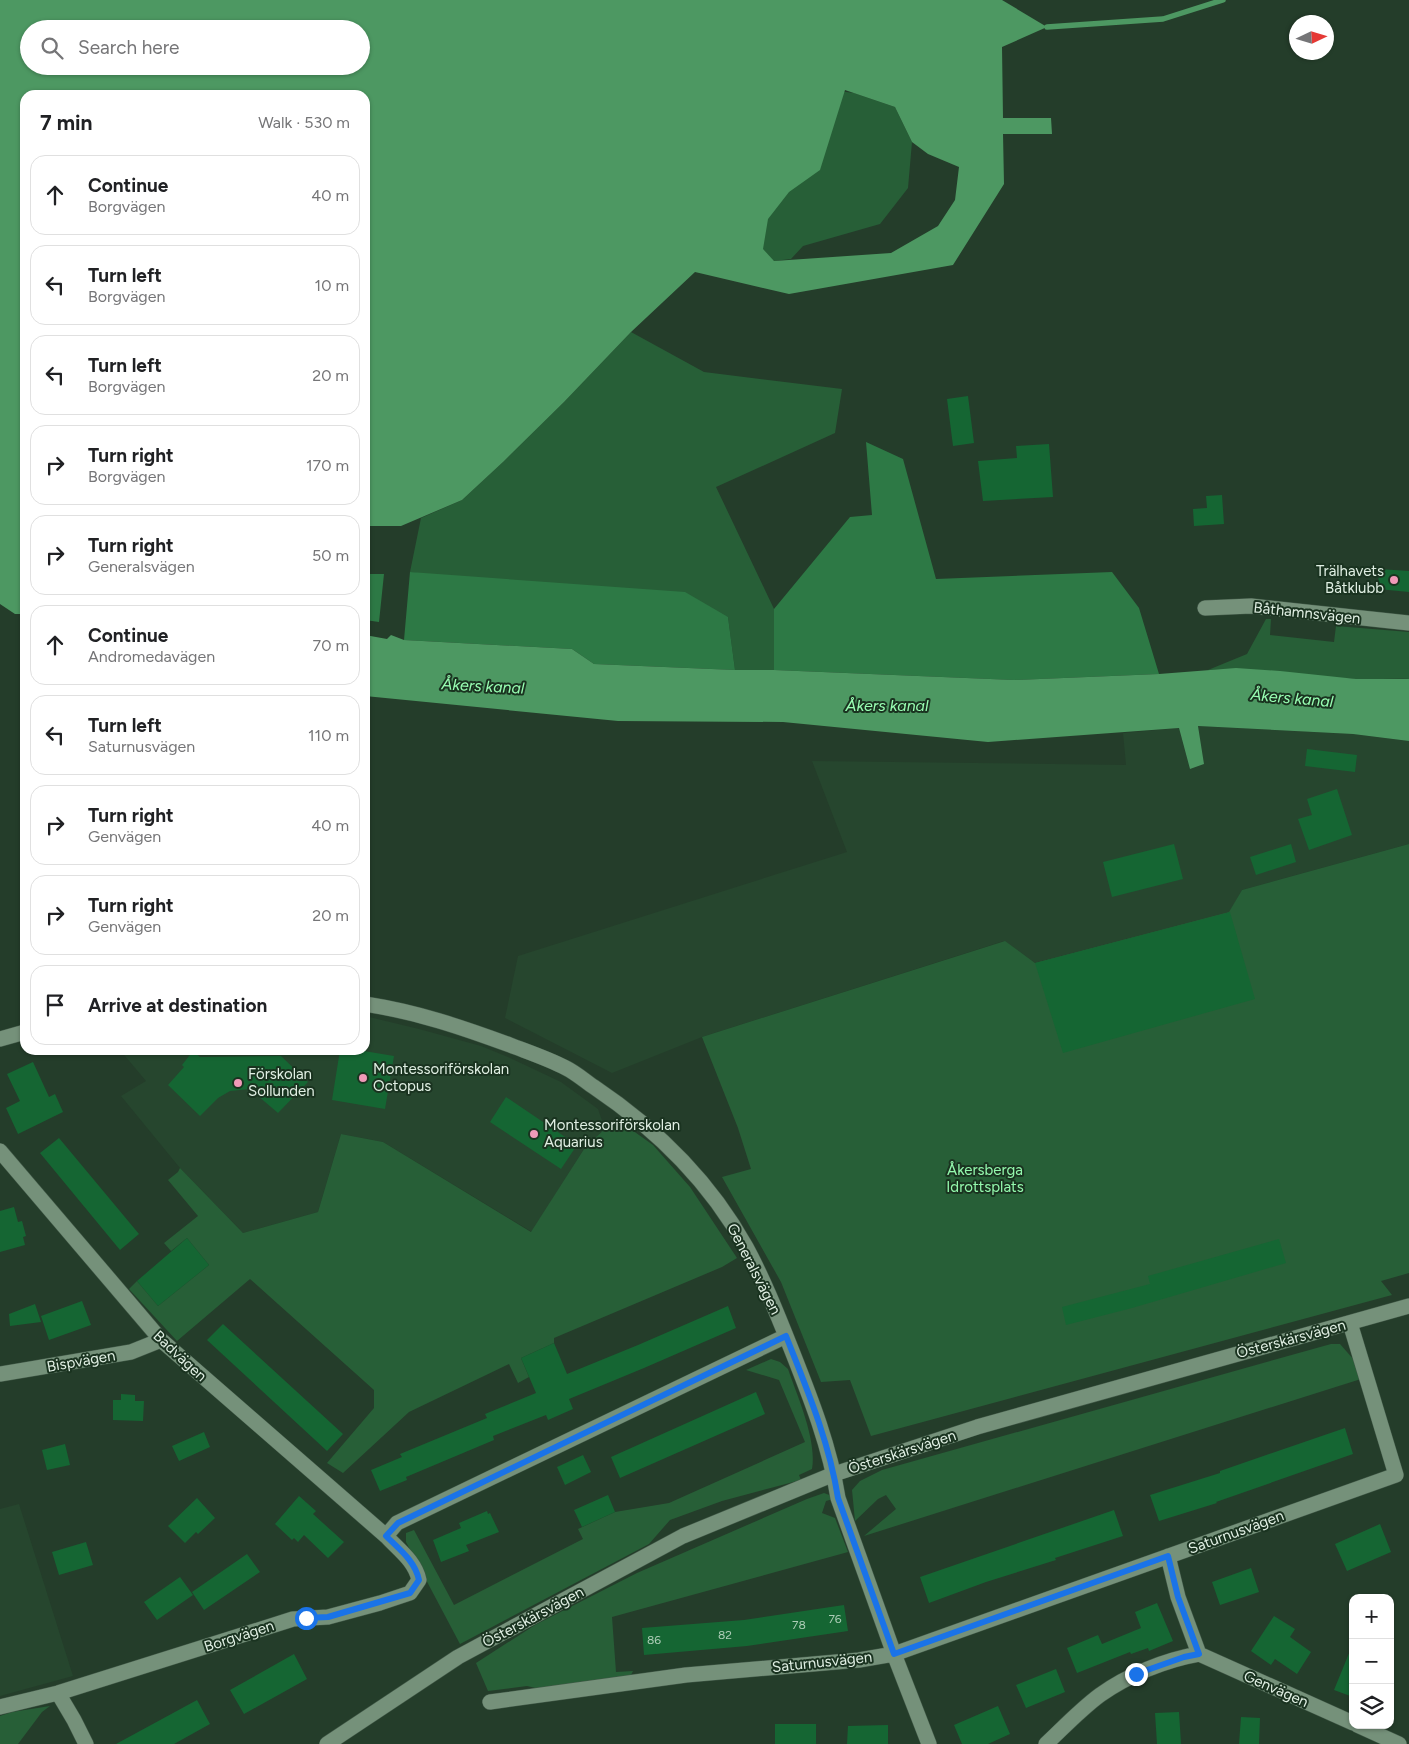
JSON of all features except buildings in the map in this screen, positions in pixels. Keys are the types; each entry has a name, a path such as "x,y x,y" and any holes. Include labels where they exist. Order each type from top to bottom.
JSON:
{"street":[{"name":"Båthamnsvägen","path":"1205,608 1251,606 1409,623"},
{"name":"Generalsvägen","path":"370,1005 392,1008 451,1023 566,1068 620,1104 655,1134 690,1169 721,1209 746,1246 761,1277 818,1416 834,1474 838,1498 894,1654 929,1744"},
{"path":"0,1040 20,1034"},
{"name":"Badvägen","path":"0,1151 161,1340 386,1536"},
{"name":"Österskärsvägen","path":"327,1744 458,1657 683,1536 834,1474 977,1427 1409,1306"},
{"name":"Saturnusvägen","path":"490,1702 686,1675 859,1660 894,1654 1402,1473 1350,1323"},
{"path":"386,1536 398,1523 786,1336"},
{"name":"Bispvägen","path":"0,1374 131,1352 161,1340"},
{"name":"Borgvägen","path":"0,1708 58,1693 293,1619 328,1617 410,1593 419,1580 417,1569 408,1557 386,1536"},
{"path":"1046,1744 1100,1695 1128,1678 1184,1657 1199,1654 1178,1597 1168,1556"},
{"name":"Genvägen","path":"1199,1654 1349,1721"},
{"path":"58,1693 86,1744"},
{"path":"1366,1729 1399,1744"}],"shaded area":[{"path":"866,442 903,459 936,579 1112,572 1139,608 1159,674 1014,680 774,670 774,609 850,517 872,515"},
{"path":"410,572 685,592 728,617 735,670 594,664 572,649 404,640"},
{"path":"370,574 384,574 379,622 370,621"},
{"path":"1198,726 1353,734 1409,741 1409,844 1242,890 1230,912 1035,963 1004,941 702,1037 612,1073 505,1018 518,956 847,852 812,761 1126,765 1123,733 1179,728 1190,769 1204,764"},
{"path":"370,1017 481,1046 561,1082 598,1109 605,1129 586,1146 532,1232 383,1142 341,1134 318,1212 243,1233 180,1168 121,1096 146,1081 124,1055 370,1055"},
{"path":"19,1504 73,1676 0,1696 0,1509"}],"green space":[{"path":"778,83 854,93 895,107 912,142 908,188 880,224 803,246 791,259 774,261 754,253"},
{"path":"631,332 704,372 842,389 835,433 716,487 774,609 774,670 735,670 728,617 410,572 421,518 462,500 564,402"},
{"path":"1266,619 1271,619 1270,635 1334,642 1336,626 1409,632 1409,679 1355,679 1264,671 1208,670 1247,654"},
{"name":"Åkersberga Idrottsplats","path":"1409,844 1409,1273 1381,1281 1392,1295 871,1436 850,1380 821,1382 781,1282 722,1177 751,1169 738,1128 702,1037 1005,941 1035,963 1229,912 1242,890"},
{"path":"625,1125 653,1145 690,1187 737,1258 722,1267 554,1338 554,1343 521,1358 529,1377 518,1383 509,1364 409,1412 343,1473 327,1463 374,1408 374,1390 250,1279 177,1341 129,1289 137,1281 158,1306 209,1265 187,1238 171,1251 164,1243 198,1216 168,1180 180,1168 243,1233 318,1212 341,1134 383,1142 531,1232 586,1146 605,1129"},
{"path":"1331,1344 1340,1344 1354,1360 1361,1379 864,1536 896,1509 886,1495 878,1499 855,1521 852,1490 860,1481 882,1470"},
{"path":"771,1359 780,1362 788,1369 809,1432 812,1445 812,1469 799,1475 801,1480 722,1501 670,1520 649,1544 460,1644 406,1542 406,1533 414,1530 454,1605 583,1539 578,1529 615,1512 669,1503 805,1442 779,1380 746,1370"},
{"path":"824,1493 832,1496 833,1499 826,1501 822,1513 835,1518 848,1552 612,1617 616,1672 633,1671 631,1675 544,1690 527,1686 488,1691 476,1663 535,1625 637,1573"},
{"path":"50,1706 42,1712 18,1744 0,1744 0,1716 12,1712"}],"water":[{"path":"0,0 1002,0 1047,27 1002,47 1003,118 1051,118 1052,134 1003,134 1004,184 953,265 789,294 695,272 631,332 564,402 462,500 401,526 370,526 370,90 20,90 20,614 15,614 0,604","holes":["845,90 895,107 912,142 928,154 959,167 955,200 938,226 891,253 774,261 763,249 768,219 789,192 820,170"]},
{"name":"Åkers kanal","path":"391,635 404,640 572,649 594,664 735,670 1014,680 1159,674 1236,668 1356,679 1409,679 1409,741 1353,734 1198,726 1204,764 1190,769 1179,728 988,742 783,722 618,721 370,696 370,636 387,639"}],"waterway":[{"path":"1047,27 1163,19 1223,0"}],"place":[{"name":"Trälhavets Båtklubb","path":"1394,580"},
{"name":"Montessoriförskolan Octopus","path":"363,1078"},
{"name":"Förskolan Sollunden","path":"238,1083"},
{"name":"Montessoriförskolan Aquarius","path":"534,1134"}],"route":[{"path":"306,1618 328,1617 410,1593 418,1584 417,1569 408,1557 386,1536 398,1523 786,1336 818,1416 834,1474 838,1498 894,1654 1168,1556 1178,1597 1199,1654 1184,1657 1136,1674"}]}
